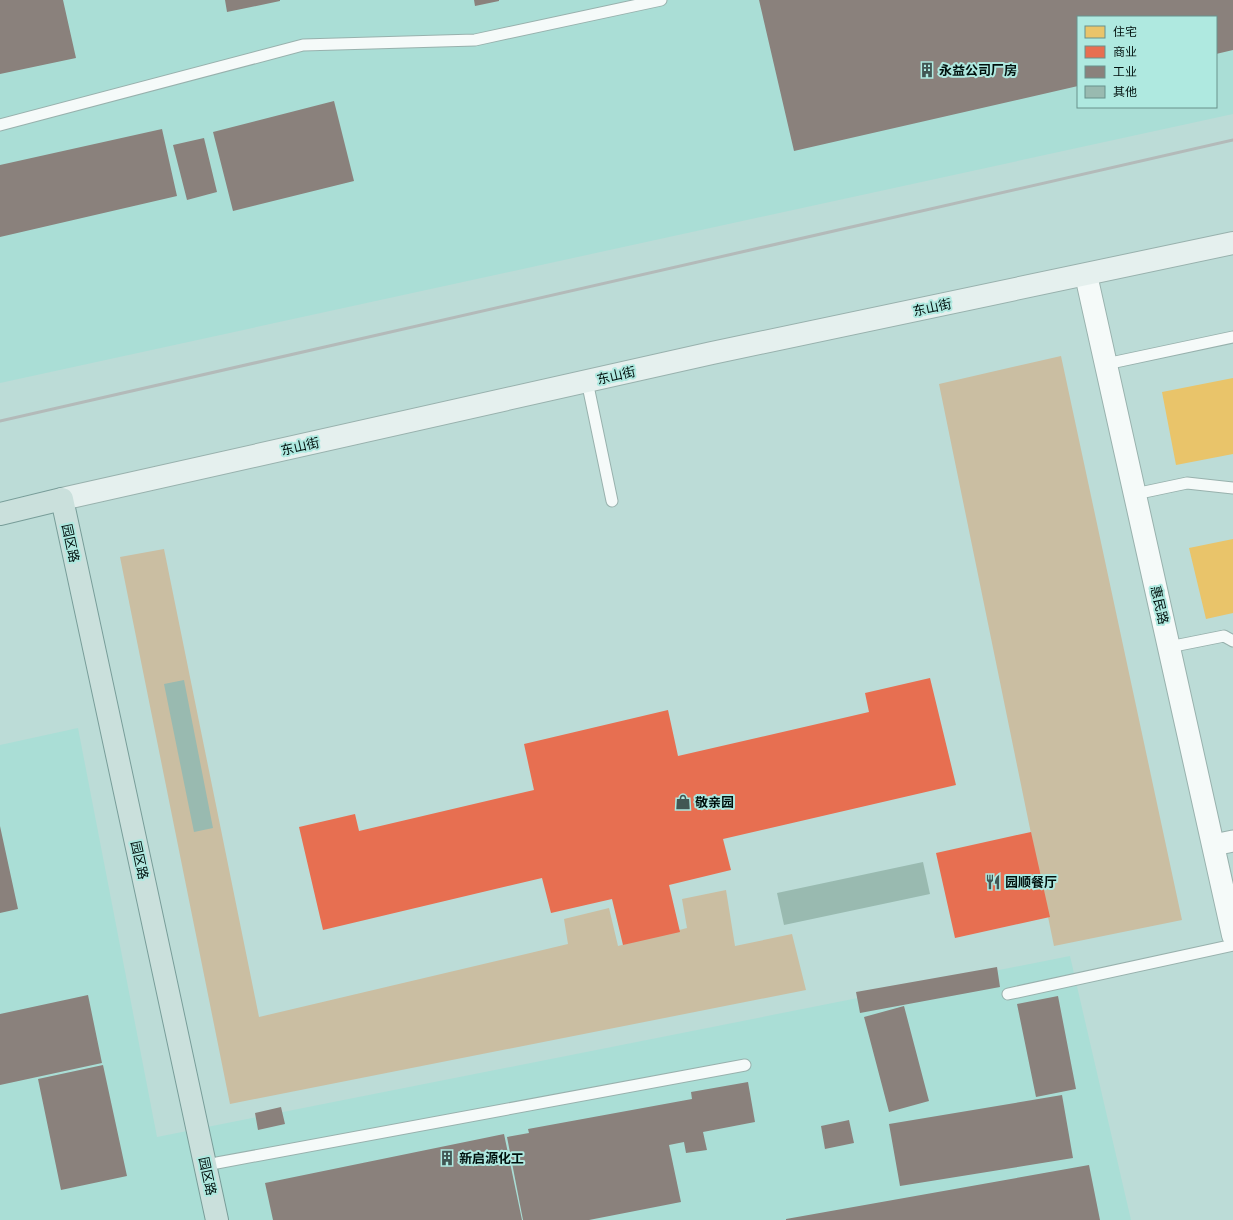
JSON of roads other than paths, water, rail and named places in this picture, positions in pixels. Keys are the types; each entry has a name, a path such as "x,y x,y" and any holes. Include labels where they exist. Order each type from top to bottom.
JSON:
{"highway":[{"name":"东山街","path":"0,514 62,499"},
{"name":"园区路","path":"62,499 217,1220"}],"main road":[{"name":"东山街","path":"62,499 712,353 1233,243"}],"street":[{"name":"惠民路","path":"1086,275 1169,647 1223,843 1233,935"}],"lane":[{"path":"0,125 303,45 475,40 661,0"},
{"path":"1106,364 1233,337"},
{"path":"587,381 612,501"},
{"path":"1135,494 1187,482 1233,488"},
{"path":"1169,647 1224,636 1233,641"},
{"path":"1008,994 1233,945"},
{"path":"206,1165 745,1065"}],"railway":[{"path":"0,421 1233,140"}],"place":[{"name":"永益公司厂房","path":"927,70"},
{"name":"敬亲园","path":"683,802"},
{"name":"园顺餐厅","path":"993,882"},
{"name":"新启源化工","path":"447,1158"}]}
